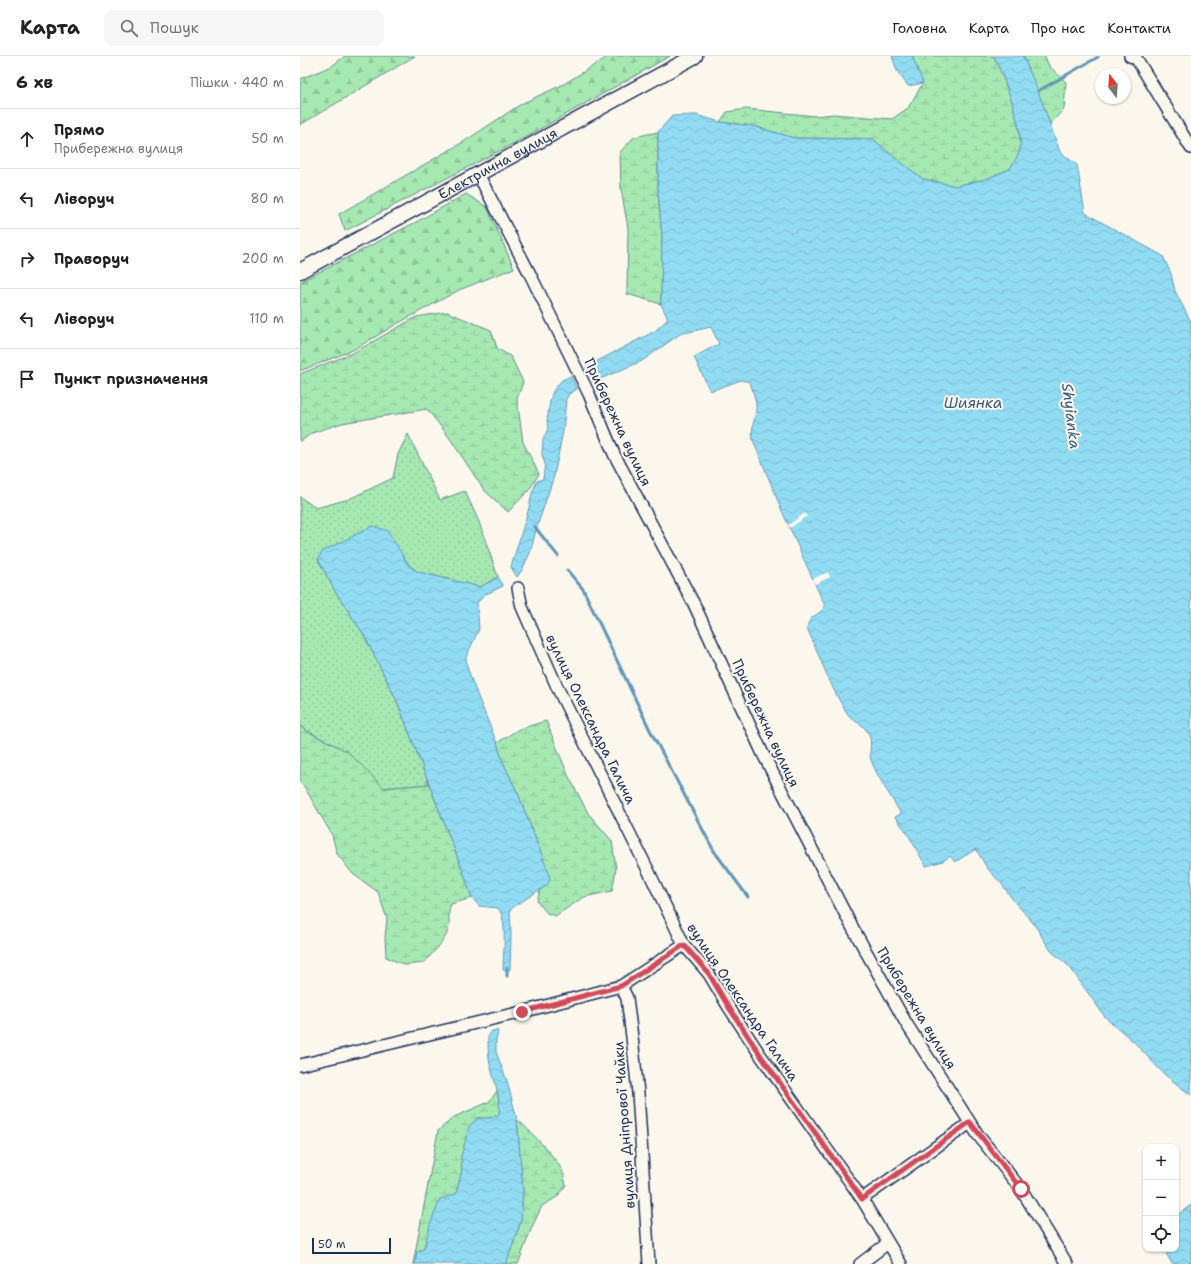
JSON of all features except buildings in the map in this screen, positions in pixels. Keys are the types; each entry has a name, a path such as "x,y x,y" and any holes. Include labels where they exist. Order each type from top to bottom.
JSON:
{"street":[{"name":"Електрична вулиця","path":"300,271 695,56"},
{"path":"1130,56 1136,58 1191,148"},
{"name":"Прибережна вулиця","path":"478,174 530,274 589,394 614,454 694,604 763,754 846,916 906,1024 970,1122 1021,1189 1067,1264"},
{"name":"вулиця Олександра Галича","path":"518,588 522,607 558,689 684,945 709,974 761,1056 862,1199 901,1264"},
{"path":"300,1065 522,1012 621,986 684,945"},
{"name":"вулиця Дніпрової Чайки","path":"621,986 627,998 637,1079 649,1264"},
{"path":"862,1199 970,1122"},
{"path":"860,1264 888,1243"}],"green space":[{"path":"345,56 415,56 300,125 300,79 332,66"},
{"path":"609,56 670,56 524,138 345,231 339,214 465,141 521,104 564,84"},
{"path":"912,56 994,56 1003,77 1019,128 1020,149 1010,169 986,179 956,186 923,179 873,139 794,138 753,126 720,122 727,112 746,109 815,116 833,114 892,119 908,108 923,83"},
{"path":"1023,56 1045,56 1049,66 1066,82 1064,109 1050,124"},
{"path":"658,132 658,193 662,236 661,304 627,294 628,228 621,189 620,152 634,137"},
{"path":"466,194 487,207 514,268 459,290 353,350 300,371 300,282 418,221"},
{"path":"447,312 491,330 497,348 511,357 523,382 517,399 523,442 539,474 529,490 508,512 484,490 449,437 427,409 342,423 312,433 300,442 300,374 353,353 416,317"},
{"path":"408,434 440,500 465,491 479,522 498,577 480,587 418,572 410,566 401,553 318,559 335,591 364,635 397,701 429,784 384,788 348,752 300,726 300,497 316,508 349,499 393,478 398,454"},
{"path":"546,721 568,775 588,813 612,841 616,869 612,891 584,897 555,916 547,913 537,901 540,890 548,882 549,874 519,796 503,762 497,743 519,729"},
{"path":"300,726 348,752 384,788 429,784 472,898 451,904 449,926 446,936 424,963 405,965 386,957 385,937 387,919 378,892 353,874 337,854 332,835 300,782"},
{"path":"497,1091 500,1105 499,1115 490,1118 477,1118 461,1157 462,1170 456,1194 425,1243 424,1249 417,1251 415,1264 413,1264 438,1131 454,1117 489,1102"},
{"path":"517,1119 548,1150 562,1170 566,1185 557,1197 542,1206 532,1227 518,1264 506,1264 521,1221 523,1191"}],"water":[{"path":"892,56 912,56 923,83 908,86 897,71"},
{"name":"Шиянка","path":"994,56 1023,56 1038,91 1060,152 1077,165 1085,213 1163,256 1171,274 1175,291 1191,322 1191,1095 1165,1075 1134,1042 1105,1017 1069,966 1051,951 1034,924 987,868 976,849 955,862 950,856 943,861 926,866 906,831 895,817 901,814 871,760 871,742 869,735 863,726 849,716 841,703 830,682 807,628 812,617 820,612 825,606 782,511 753,440 752,431 756,413 756,404 750,382 741,380 710,391 694,357 719,344 711,327 680,334 642,361 593,382 586,367 655,331 668,319 661,304 662,236 658,193 658,132 672,116 696,115 720,122 753,126 794,138 873,139 923,179 956,186 986,179 1010,169 1020,149 1019,127 1016,115 1003,76"},
{"path":"571,376 577,389 569,394 566,399 563,431 554,476 530,553 517,577 511,567 529,508 532,493 537,481 543,479 545,464 542,455 543,439 548,429 547,421 550,401 553,391 562,380"},
{"path":"373,526 388,531 409,566 418,572 480,587 498,577 503,586 484,595 477,603 479,629 466,657 467,667 503,762 519,796 550,880 547,885 510,910 510,969 507,972 503,970 504,929 501,913 498,908 479,906 472,898 397,701 364,635 335,591 318,559 323,551"},
{"path":"497,1030 496,1052 507,1081 517,1119 523,1191 521,1221 506,1264 415,1264 417,1251 424,1249 430,1225 440,1199 456,1194 462,1170 461,1157 469,1127 477,1118 490,1118 499,1115 498,1097 490,1064 488,1045 488,1037 492,1031"},
{"path":"1191,1205 1191,1264 1172,1264 1166,1253 1179,1252 1179,1214"}],"pier":[{"path":"805,513 807,516 790,528 788,525"},
{"path":"828,572 830,577 815,584 812,579"}],"waterway":[{"path":"1038,91 1098,57"},
{"path":"534,526 558,556"},
{"path":"567,570 583,589 650,730 714,851 748,897"},
{"path":"507,968 507,976"}],"route":[{"path":"522,1012 621,986 684,945 709,974 761,1056 862,1199 970,1122 978,1135 1021,1189"}],"water label":[{"name":"Shyianka","path":"1071,416"}]}
